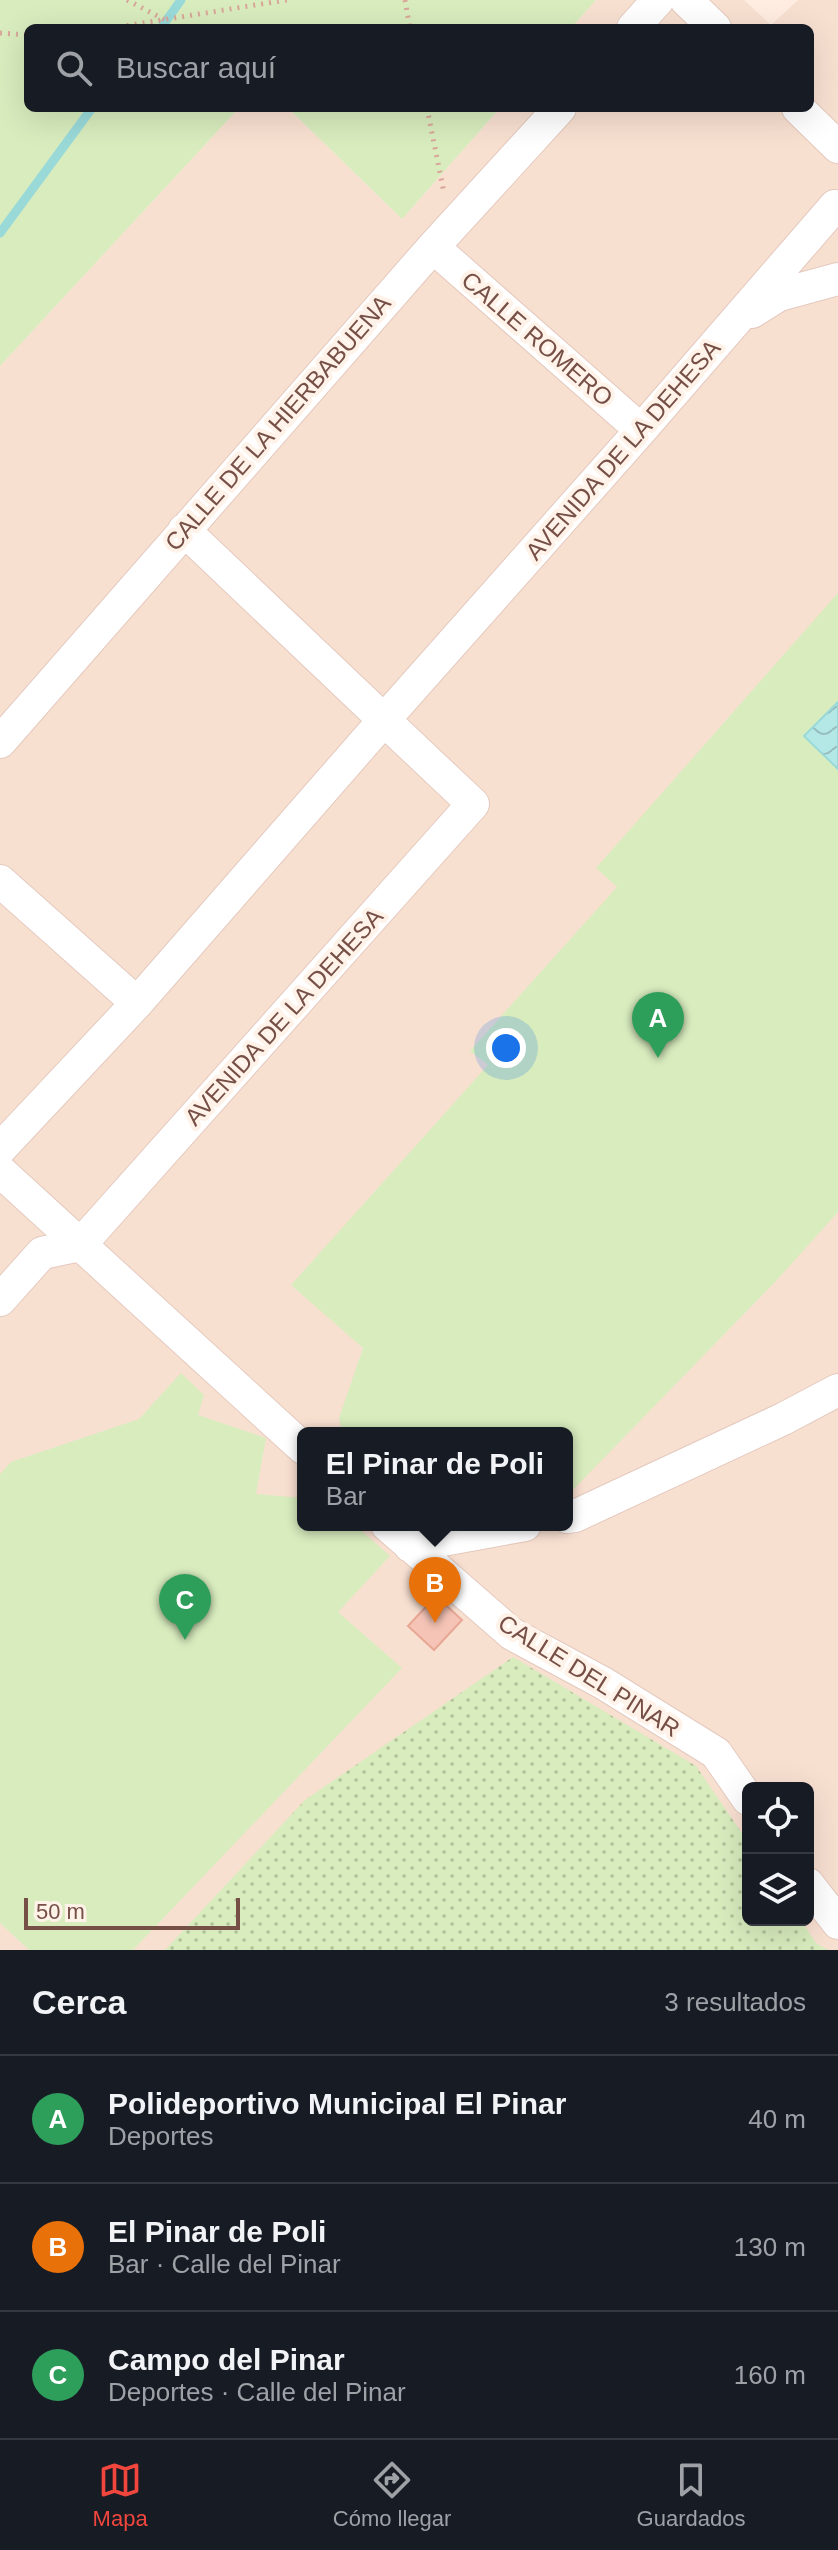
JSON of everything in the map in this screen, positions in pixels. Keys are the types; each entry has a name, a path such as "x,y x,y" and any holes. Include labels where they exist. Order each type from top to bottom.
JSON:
{"street":[{"path":"637,24 658,0"},
{"path":"686,0 711,24"},
{"name":"CALLE DE LA HIERBABUENA","path":"0,742 442,237 556,112"},
{"path":"802,112 838,147"},
{"name":"AVENIDA DE LA DEHESA","path":"0,1149 137,1003 733,324 837,210"},
{"name":"CALLE ROMERO","path":"442,237 641,430"},
{"name":"AVENIDA DE LA DEHESA","path":"733,324 779,295 838,279"},
{"path":"184,530 384,720"},
{"name":"AVENIDA DE LA DEHESA","path":"80,1245 473,804 384,720"},
{"path":"0,881 137,1003"},
{"path":"0,1171 297,1443"},
{"path":"0,1300 42,1253 80,1245"},
{"path":"573,1516 783,1419 838,1390"},
{"path":"399,1535 449,1531"},
{"name":"CALLE DEL PINAR","path":"399,1535 512,1634 603,1683 716,1753 742,1790"},
{"path":"814,1892 838,1923"}],"path":[{"path":"127,0 166,21"},
{"path":"142,24 287,0"},
{"path":"405,0 409,24"},
{"path":"0,33 24,35"},
{"path":"427,112 442,237"}],"shaded area":[{"path":"596,0 744,0 770,24 575,24"},
{"path":"798,0 838,0 838,1950 0,1950 0,366 235,112 292,112 402,219 496,112 814,112 814,24 772,24"}],"green space":[{"path":"0,0 596,0 575,24 24,24 24,112 235,112 0,366"},
{"path":"292,112 496,112 402,219"},
{"path":"838,593 838,1212 776,1281 573,1490 573,1427 341,1427 339,1418 363,1348 291,1285 488,1065 470,1051 617,887 596,868"},
{"path":"181,1373 204,1395 198,1415 266,1438 256,1494 297,1497 297,1531 362,1531 390,1556 338,1612 402,1668 133,1950 29,1950 0,1923 0,1474 11,1462 139,1419"},
{"path":"513,1657 696,1766 742,1833 742,1926 805,1926 816,1943 828,1950 165,1950 305,1800"}],"water":[{"path":"838,702 838,769 804,736"}],"building":[{"path":"436,1596 462,1620 434,1650 408,1626"}],"waterway":[{"path":"164,24 181,0"},
{"path":"0,233 89,112"}],"place":[{"name":"Polideportivo Municipal El Pinar","path":"658,1058"},
{"name":"El Pinar de Poli","path":"435,1623"},
{"name":"Campo del Pinar","path":"185,1640"}]}
